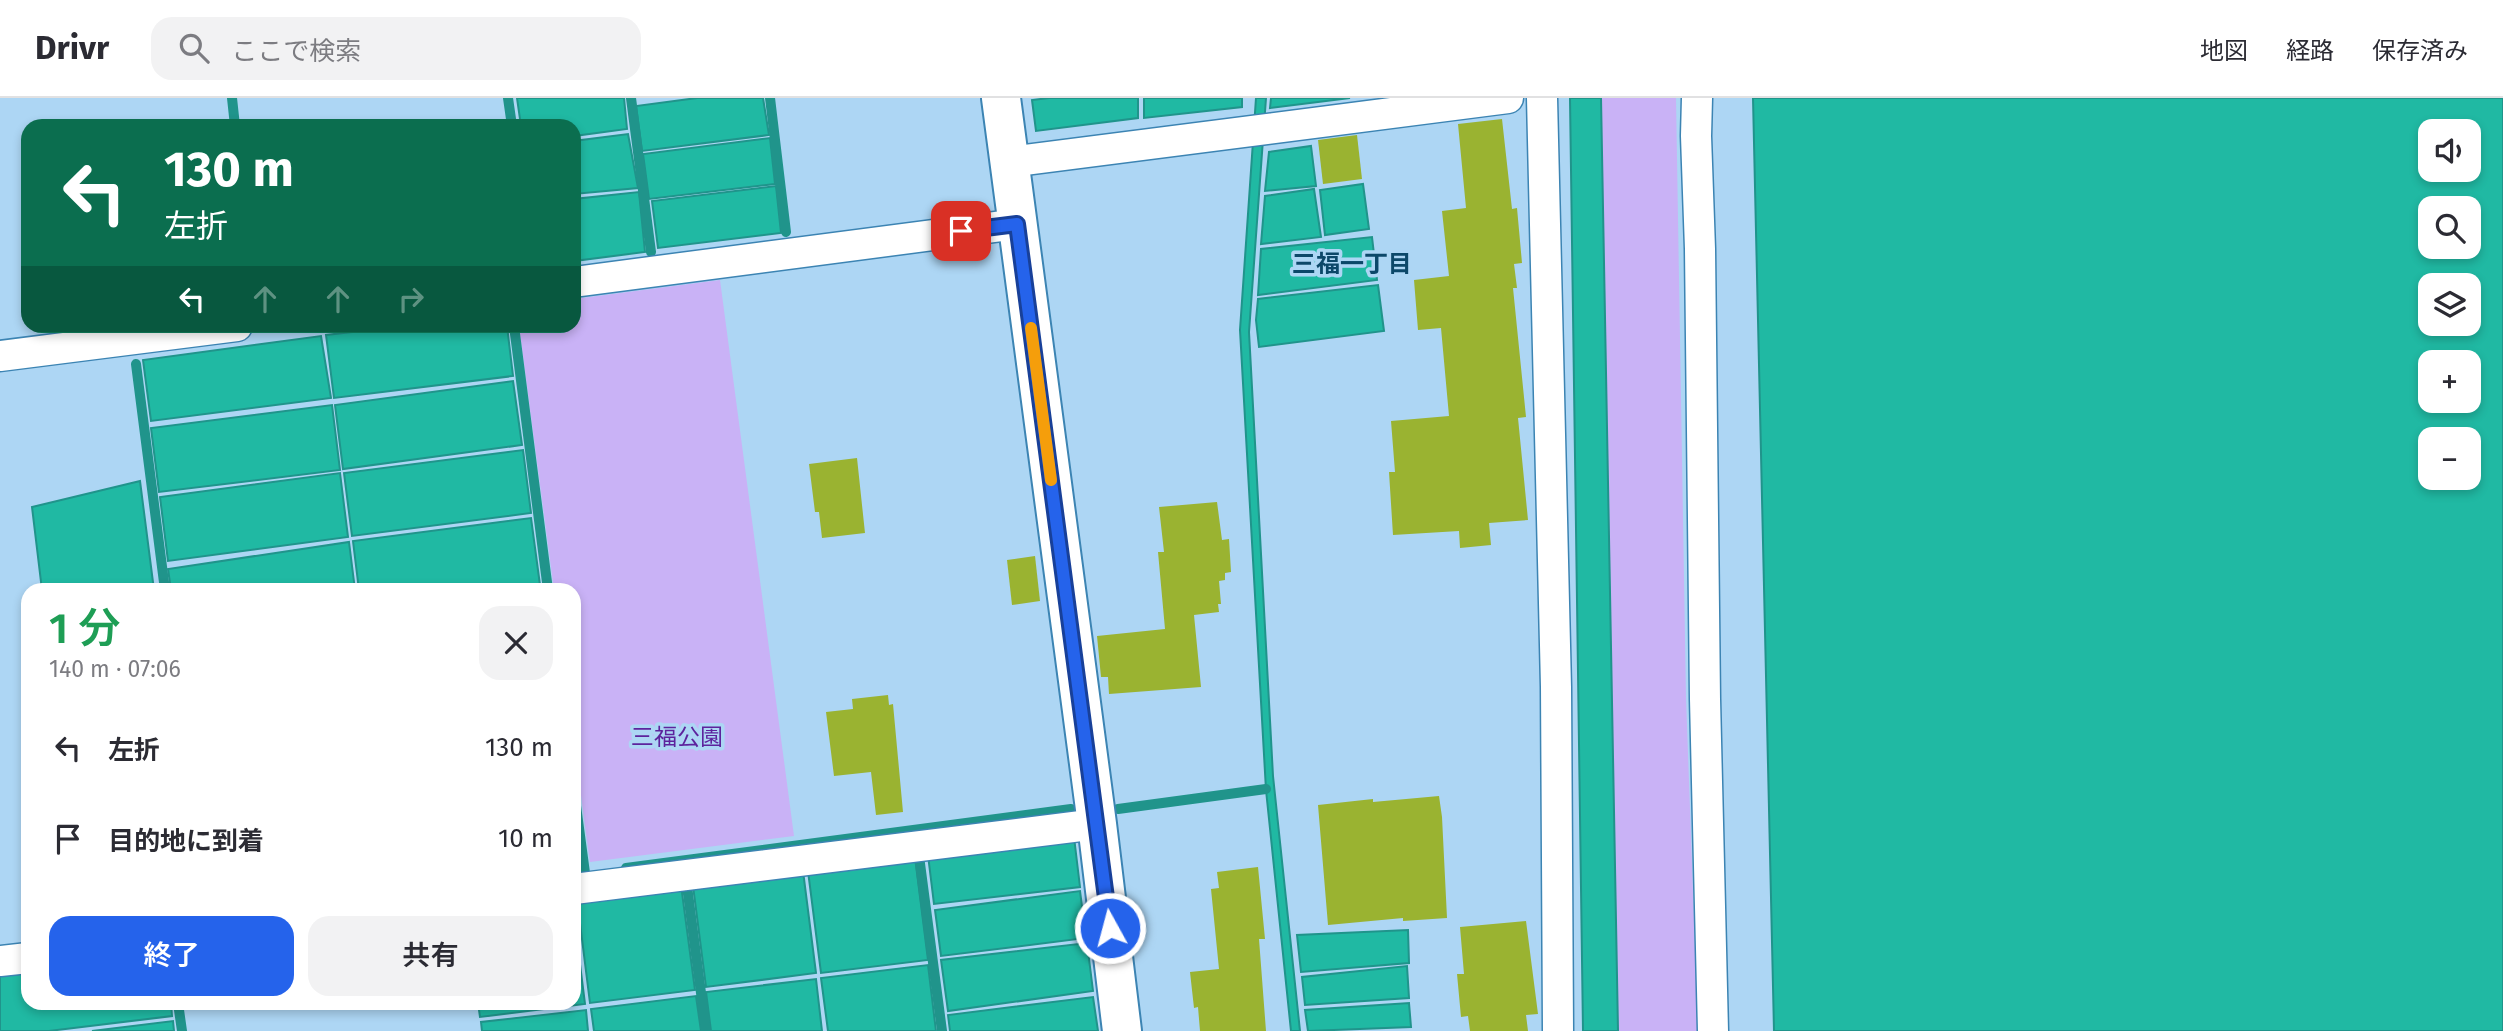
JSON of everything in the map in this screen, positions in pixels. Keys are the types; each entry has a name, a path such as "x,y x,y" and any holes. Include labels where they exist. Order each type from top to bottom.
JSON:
{"street":[{"path":"1000,98 1122,1031"},
{"path":"1009,162 1508,98"},
{"path":"1542,98 1556,687 1558,1031"},
{"path":"1697,98 1704,699 1713,1031"},
{"path":"581,281 1017,224"},
{"path":"0,356 182,333"},
{"path":"581,888 1097,824"},
{"path":"0,961 21,959"}],"green space":[{"path":"1601,98 1676,98 1686,698 1698,1031 1618,1031"},
{"name":"三福公園","path":"720,280 794,836 590,862 581,795 581,583 553,583 520,333 581,333 581,298"}],"shaded area":[{"path":"517,98 624,98 627,129 581,135 581,119 520,119"},
{"path":"697,98 763,98 769,135 642,151 636,106"},
{"path":"1138,98 1138,118 1036,131 1032,100"},
{"path":"1144,98 1242,98 1242,107 1144,118"},
{"path":"1256,98 1266,98 1249,332 1273,776 1300,1031 1291,1031 1266,790 1240,330"},
{"path":"1271,98 1350,98 1270,108"},
{"path":"1570,98 1601,98 1618,1031 1583,1031"},
{"path":"1753,98 2503,98 2503,1031 1774,1031"},
{"path":"628,134 638,188 581,193 581,140"},
{"path":"770,138 775,184 649,199 643,154"},
{"path":"1311,146 1316,186 1265,191 1269,152"},
{"path":"1363,184 1369,229 1325,235 1320,190"},
{"path":"776,186 781,233 658,248 652,201"},
{"path":"1314,189 1321,237 1261,244 1265,196"},
{"path":"639,192 645,252 581,260 581,198"},
{"path":"1372,237 1377,280 1258,295 1261,249"},
{"path":"1378,285 1384,331 1259,347 1256,320 1258,299"},
{"path":"508,333 513,376 334,398 326,335"},
{"path":"321,336 331,398 151,421 143,360"},
{"path":"513,381 522,445 343,469 335,405"},
{"path":"332,405 340,470 159,492 151,428"},
{"path":"523,450 531,513 352,536 344,473"},
{"path":"340,473 348,537 168,561 160,497"},
{"path":"140,481 153,583 41,583 32,507"},
{"path":"531,518 540,583 358,583 353,541"},
{"path":"349,542 354,583 170,583 168,569"},
{"path":"1074,837 1080,887 934,904 928,855"},
{"path":"915,857 928,960 821,973 808,871"},
{"path":"803,871 816,973 706,987 693,886"},
{"path":"681,885 695,990 590,1003 581,931 581,898"},
{"path":"1080,891 1086,938 941,956 935,910"},
{"path":"1408,930 1409,963 1301,972 1297,935"},
{"path":"1087,943 1093,991 948,1011 941,960"},
{"path":"928,965 936,1031 828,1031 821,978"},
{"path":"1407,966 1409,998 1305,1005 1302,977"},
{"path":"21,972 21,1010 172,1010 172,1016 49,1031 0,1031 0,975"},
{"path":"581,972 585,1004 581,1004"},
{"path":"816,979 822,1031 711,1031 706,992"},
{"path":"696,996 701,1031 594,1031 591,1009"},
{"path":"1093,997 1098,1031 950,1031 948,1015"},
{"path":"1409,1003 1411,1027 1308,1031 1305,1010"},
{"path":"479,1010 537,1010 480,1017"},
{"path":"586,1010 588,1031 482,1031 481,1022"},
{"path":"173,1021 174,1031 92,1031"}],"building":[{"path":"1502,119 1512,209 1517,208 1522,263 1514,264 1517,288 1513,288 1526,417 1518,418 1528,520 1489,523 1491,545 1460,548 1459,531 1393,535 1389,472 1395,472 1391,421 1449,416 1441,328 1418,330 1414,280 1449,276 1442,211 1466,208 1458,124"},
{"path":"1357,135 1362,179 1323,184 1318,140"},
{"path":"857,458 865,533 822,538 819,512 815,512 809,464"},
{"path":"1217,502 1222,540 1229,539 1231,572 1225,573 1225,580 1219,581 1219,612 1194,615 1201,687 1109,694 1108,677 1101,677 1097,636 1165,629 1158,552 1164,552 1159,507"},
{"path":"1035,556 1040,601 1012,605 1007,560"},
{"path":"888,695 889,705 893,704 903,812 876,815 871,772 834,776 826,712 853,709 852,699"},
{"path":"1439,796 1447,918 1403,921 1403,918 1328,925 1318,805"},
{"path":"1258,867 1265,939 1259,939 1266,1031 1200,1031 1190,972 1219,969 1211,889 1219,888 1217,872"},
{"path":"1526,921 1538,1014 1526,1015 1528,1031 1470,1031 1468,1016 1461,1017 1457,974 1464,974 1460,927"}],"waterway":[{"path":"232,98 234,119"},
{"path":"508,98 511,119"},
{"path":"631,98 651,252"},
{"path":"770,98 786,232"},
{"path":"515,333 547,583"},
{"path":"136,364 164,583"},
{"path":"1118,809 1266,789"},
{"path":"626,868 1071,809"},
{"path":"581,843 585,873"},
{"path":"919,856 942,1031"},
{"path":"687,886 706,1031"},
{"path":"179,1010 182,1031"}],"slow traffic":[{"path":"1031,328 1051,480"}],"district":[{"name":"三福一丁目","path":"1352,264"}],"route":[{"path":"961,231 1017,224 1110,928"}]}
